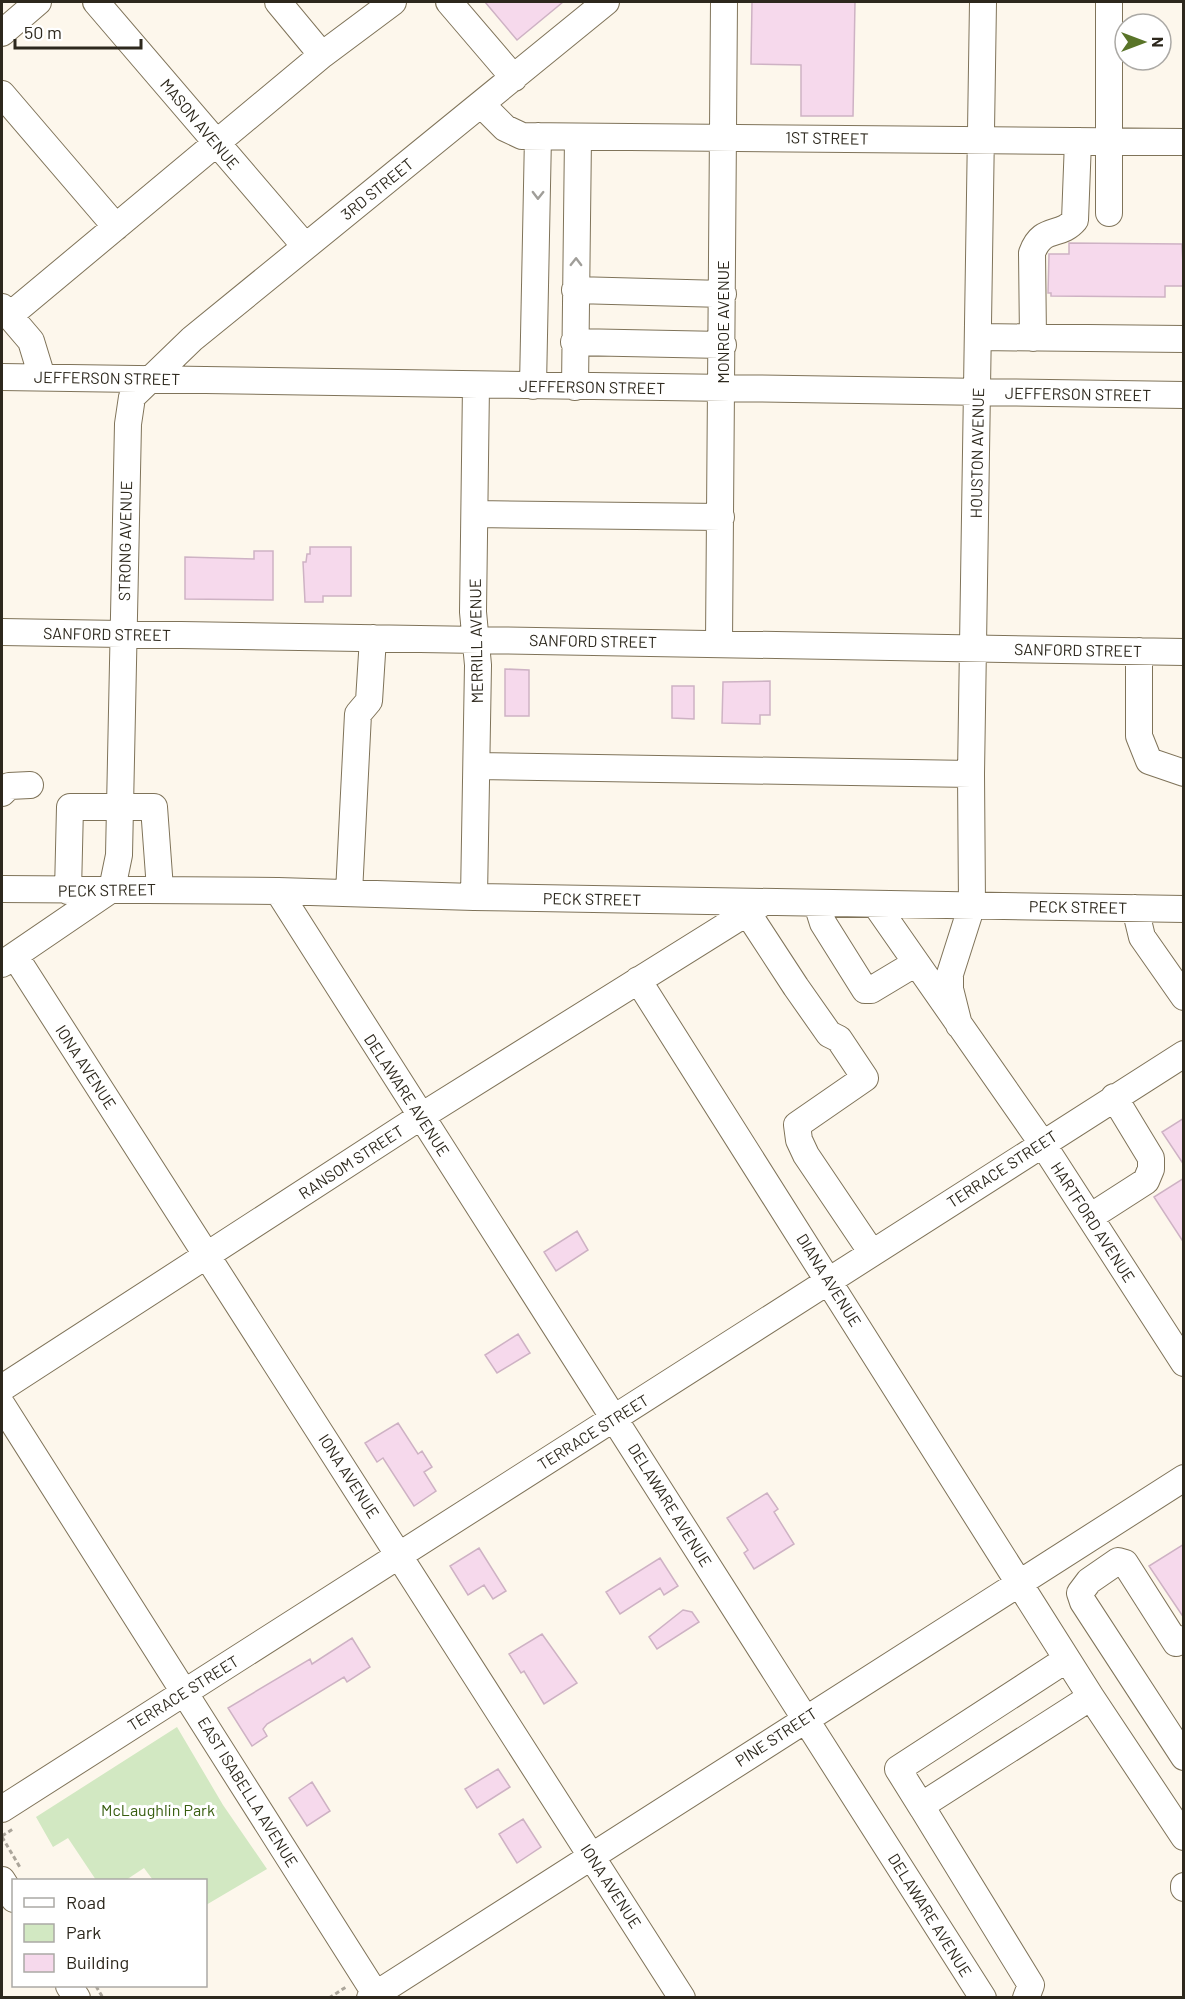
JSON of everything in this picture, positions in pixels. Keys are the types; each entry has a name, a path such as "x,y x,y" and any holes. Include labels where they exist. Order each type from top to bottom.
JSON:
{"street":[{"path":"2,33 38,2"},
{"name":"MASON AVENUE","path":"96,2 304,246"},
{"path":"278,2 322,55"},
{"path":"42,377 31,341 5,311 116,227 322,55 393,2"},
{"path":"449,2 514,78"},
{"name":"3RD STREET","path":"150,379 192,339 304,246 482,105 606,2"},
{"name":"MONROE AVENUE","path":"719,643 723,389 724,2"},
{"name":"HOUSTON AVENUE","path":"972,905 971,774 975,648 983,2"},
{"path":"1109,2 1109,213"},
{"path":"2,94 116,227"},
{"name":"1ST STREET","path":"482,105 505,129 515,134 538,136 1184,142"},
{"path":"534,386 538,136"},
{"path":"575,387 578,137"},
{"path":"1034,338 1032,253 1035,242 1046,233 1068,228 1075,220 1078,141"},
{"path":"575,290 723,294"},
{"path":"979,337 1184,339"},
{"path":"574,342 723,345"},
{"name":"JEFFERSON STREET","path":"2,376 1184,395"},
{"name":"STRONG AVENUE","path":"112,889 119,855 128,424 132,397 150,379"},
{"name":"MERRILL AVENUE","path":"474,897 478,665 475,639 476,385"},
{"path":"475,514 721,517"},
{"name":"SANFORD STREET","path":"2,632 1184,652"},
{"path":"349,893 358,714 369,701 373,638"},
{"path":"1138,651 1139,736 1149,761 1184,773"},
{"path":"477,766 971,774"},
{"path":"2,793 9,786 30,785"},
{"path":"68,891 70,807 154,807 160,889"},
{"name":"PECK STREET","path":"2,889 278,891 755,907 817,904 1184,909"},
{"path":"8,960 112,889"},
{"name":"DELAWARE AVENUE","path":"278,891 983,1998"},
{"path":"817,904 823,923 865,990 871,990 916,963"},
{"name":"HARTFORD AVENUE","path":"876,905 1042,1143 1184,1363"},
{"name":"HARTFORD AVENUE","path":"959,1025 950,989 950,974 972,905"},
{"path":"755,907 829,1034 839,1039 865,1078 797,1125 799,1140 806,1155 872,1253"},
{"name":"RANSOM STREET","path":"2,1388 420,1117 755,907"},
{"path":"1135,908 1142,937 1184,997"},
{"name":"IONA AVENUE","path":"8,960 207,1255 682,1998"},
{"name":"DIANA AVENUE","path":"638,980 1091,1697 1184,1837"},
{"name":"TERRACE STREET","path":"2,1809 1184,1054"},
{"path":"1090,1217 1146,1181 1151,1169 1151,1158 1114,1097"},
{"name":"EAST ISABELLA AVENUE","path":"2,1404 374,1996"},
{"name":"PINE STREET","path":"374,1996 1019,1581 1184,1478"},
{"path":"1181,1645 1125,1563 1118,1561 1100,1573 1080,1593 1083,1602 1184,1757"},
{"path":"1026,1998 1031,1985 898,1769 1067,1659"},
{"path":"923,1809 932,1799 1091,1697"}],"path":[{"path":"2,1837 13,1876"}],"green space":[{"name":"McLaughlin Park","path":"177,1727 223,1805 267,1869 207,1904 207,1879 152,1879 144,1868 128,1879 95,1879 68,1838 53,1847 36,1817"}],"building":[{"path":"485,2 563,2 517,40"},
{"path":"752,2 855,2 853,116 801,116 801,65 751,64"},
{"path":"1069,243 1182,244 1184,286 1165,286 1165,297 1051,296 1051,293 1048,293 1049,254 1069,254"},
{"path":"310,547 351,547 351,596 323,596 323,602 305,602 303,562 306,562 307,554 310,554"},
{"path":"254,551 273,551 273,600 185,599 185,557 254,559"},
{"path":"505,669 529,670 529,716 505,716"},
{"path":"770,681 770,715 760,715 760,724 722,723 723,682"},
{"path":"672,686 694,686 694,719 672,718"},
{"path":"1184,1118 1184,1165 1162,1132"},
{"path":"1184,1178 1184,1243 1154,1197"},
{"path":"577,1231 588,1250 556,1271 544,1252"},
{"path":"518,1334 530,1353 497,1373 485,1355"},
{"path":"398,1423 418,1454 422,1451 432,1467 424,1472 436,1491 414,1506 383,1458 377,1462 365,1443"},
{"path":"767,1493 778,1509 774,1512 794,1544 754,1569 744,1553 748,1550 727,1518"},
{"path":"1184,1544 1184,1618 1149,1566"},
{"path":"479,1548 506,1591 493,1599 484,1585 468,1595 450,1566"},
{"path":"660,1558 678,1586 664,1595 660,1588 620,1614 606,1592"},
{"path":"683,1610 692,1612 699,1622 657,1649 649,1637"},
{"path":"542,1634 577,1683 544,1704 524,1671 521,1673 509,1654"},
{"path":"352,1638 370,1667 347,1682 344,1677 267,1724 263,1729 267,1736 252,1746 228,1708 310,1659 312,1664"},
{"path":"498,1769 510,1787 477,1808 465,1789"},
{"path":"312,1782 330,1811 307,1826 289,1798"},
{"path":"523,1819 541,1847 517,1863 499,1834"}]}
